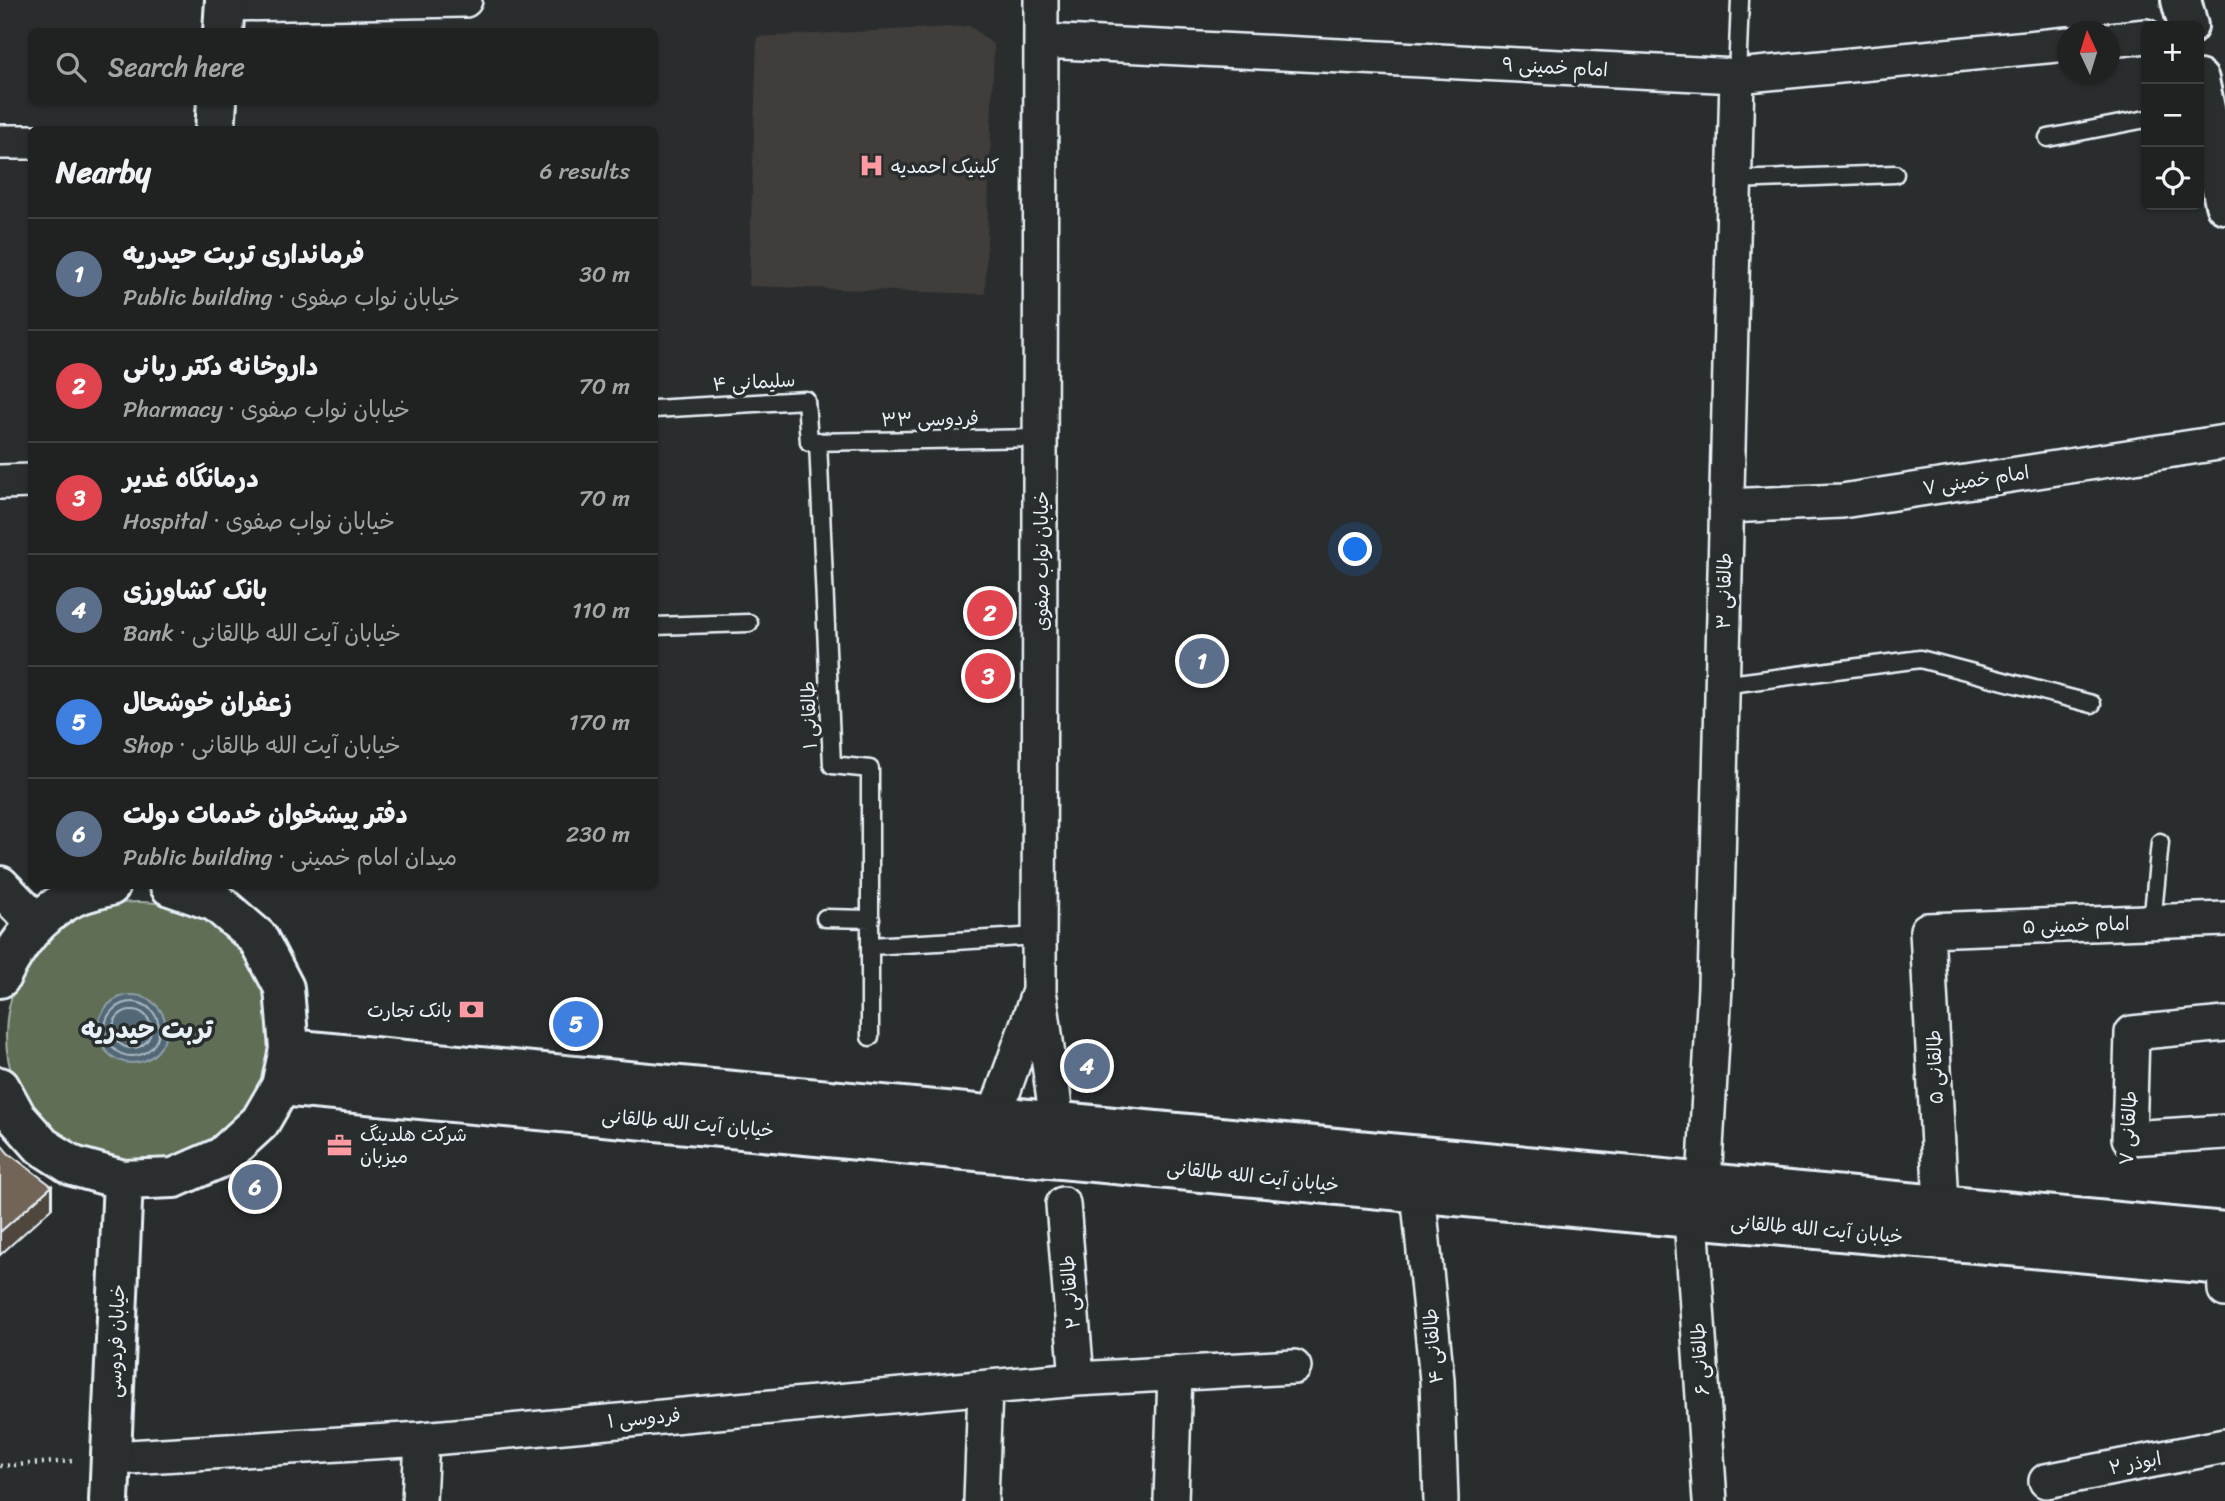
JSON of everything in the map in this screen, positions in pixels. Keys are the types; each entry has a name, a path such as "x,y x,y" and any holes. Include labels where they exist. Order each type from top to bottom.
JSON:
{"main road":[{"path":"2181,0 2187,21"},
{"path":"215,126 218,105"},
{"path":"2204,111 2225,204"},
{"path":"0,886 36,923"},
{"path":"0,978 14,949 36,923 74,897 100,889"},
{"path":"0,1087 18,1118 43,1146 74,1166 123,1180 174,1178 222,1157 260,1122 281,1086 289,1049 284,988 258,938 216,902 179,889"},
{"name":"خیابان آیت الله طالقانی","path":"289,1049 995,1115 1058,1140 1418,1192 2225,1263"},
{"name":"خیابان آیت الله طالقانی","path":"281,1086 1704,1183 1941,1205 2225,1263"},
{"name":"خیابان فردوسی","path":"109,1501 123,1180"}],"street":[{"path":"224,12 465,0"},
{"name":"خیابان نواب صفوی","path":"995,1115 1039,991 1041,0"},
{"path":"2120,39 2141,37"},
{"name":"امام خمینی ۹","path":"1041,41 1737,76 2057,45"},
{"name":"طالقانی ۳","path":"1704,1183 1715,988 1737,76"},
{"path":"0,142 28,142"},
{"name":"امام خمینی ۷","path":"1726,506 1842,501 2225,442"},
{"path":"0,482 28,481"},
{"name":"امام خمینی ۵","path":"1927,930 2225,919"},
{"name":"طالقانی ۵","path":"1927,930 1941,1205"},
{"path":"1039,991 1058,1140"},
{"name":"طالقانی ۷","path":"2225,1024 2132,1033 2129,1138 2225,1132"},
{"name":"طالقانی ۴","path":"1418,1192 1437,1380 1441,1501"},
{"name":"طالقانی ۲","path":"1063,1204 1077,1379"},
{"name":"طالقانی ۶","path":"1690,1218 1710,1501"},
{"name":"فردوسی ۱","path":"112,1458 422,1439 1077,1379 1294,1367"},
{"path":"1171,1501 1175,1373"},
{"path":"981,1501 985,1388"},
{"path":"419,1501 422,1439"},
{"name":"ابوذر ۲","path":"2046,1481 2225,1446"}],"lane":[{"name":"طالقانی ۳","path":"1737,76 1740,0"},
{"path":"2048,138 2141,120"},
{"path":"1733,180 1895,174"},
{"name":"سلیمانی ۴","path":"658,409 806,400 809,442 818,441"},
{"name":"فردوسی ۳۳","path":"818,441 1042,438"},
{"name":"طالقانی ۱","path":"818,441 832,765 870,769 870,1037"},
{"path":"658,626 749,623"},
{"path":"1721,685 1920,659 2092,704"},
{"path":"2152,923 2160,842"},
{"path":"825,918 871,919"},
{"path":"871,946 1039,936"}],"path":[{"path":"0,1466 112,1458"}],"shaded area":[{"name":"کلینیک احمدیه","path":"970,26 994,45 985,294 749,286 757,37"}],"green space":[{"path":"126,902 152,902 190,912 213,924 233,941 250,961 262,984 270,1009 270,1061 262,1086 250,1109 233,1129 213,1146 190,1158 165,1166 126,1168 100,1162 76,1152 55,1138 36,1119 22,1098 12,1074 6,1048 6,1022 12,996 22,972 36,951 55,932 76,918 100,908"}],"water":[{"path":"125,995 139,995 151,1000 161,1010 166,1029 161,1048 151,1058 139,1063 125,1063 113,1058 103,1048 98,1036 98,1022 103,1010 113,1000"}],"building":[{"path":"0,1143 8,1153 52,1186 0,1232"}],"place":[{"name":"کلینیک احمدیه","path":"871,166"},
{"name":"داروخانه دکتر ربانی","path":"990,613"},
{"name":"فرمانداری تربت حیدریه","path":"1202,661"},
{"name":"درمانگاه غدیر","path":"988,676"},
{"name":"بانک تجارت","path":"472,1010"},
{"name":"زعفران خوشحال","path":"576,1024"},
{"name":"بانک کشاورزی","path":"1087,1066"},
{"name":"شرکت هلدینگ میزبان","path":"340,1145"},
{"name":"دفتر پیشخوان خدمات دولت","path":"255,1187"}],"district":[{"name":"تربت حیدریه","path":"147,1029"}]}
